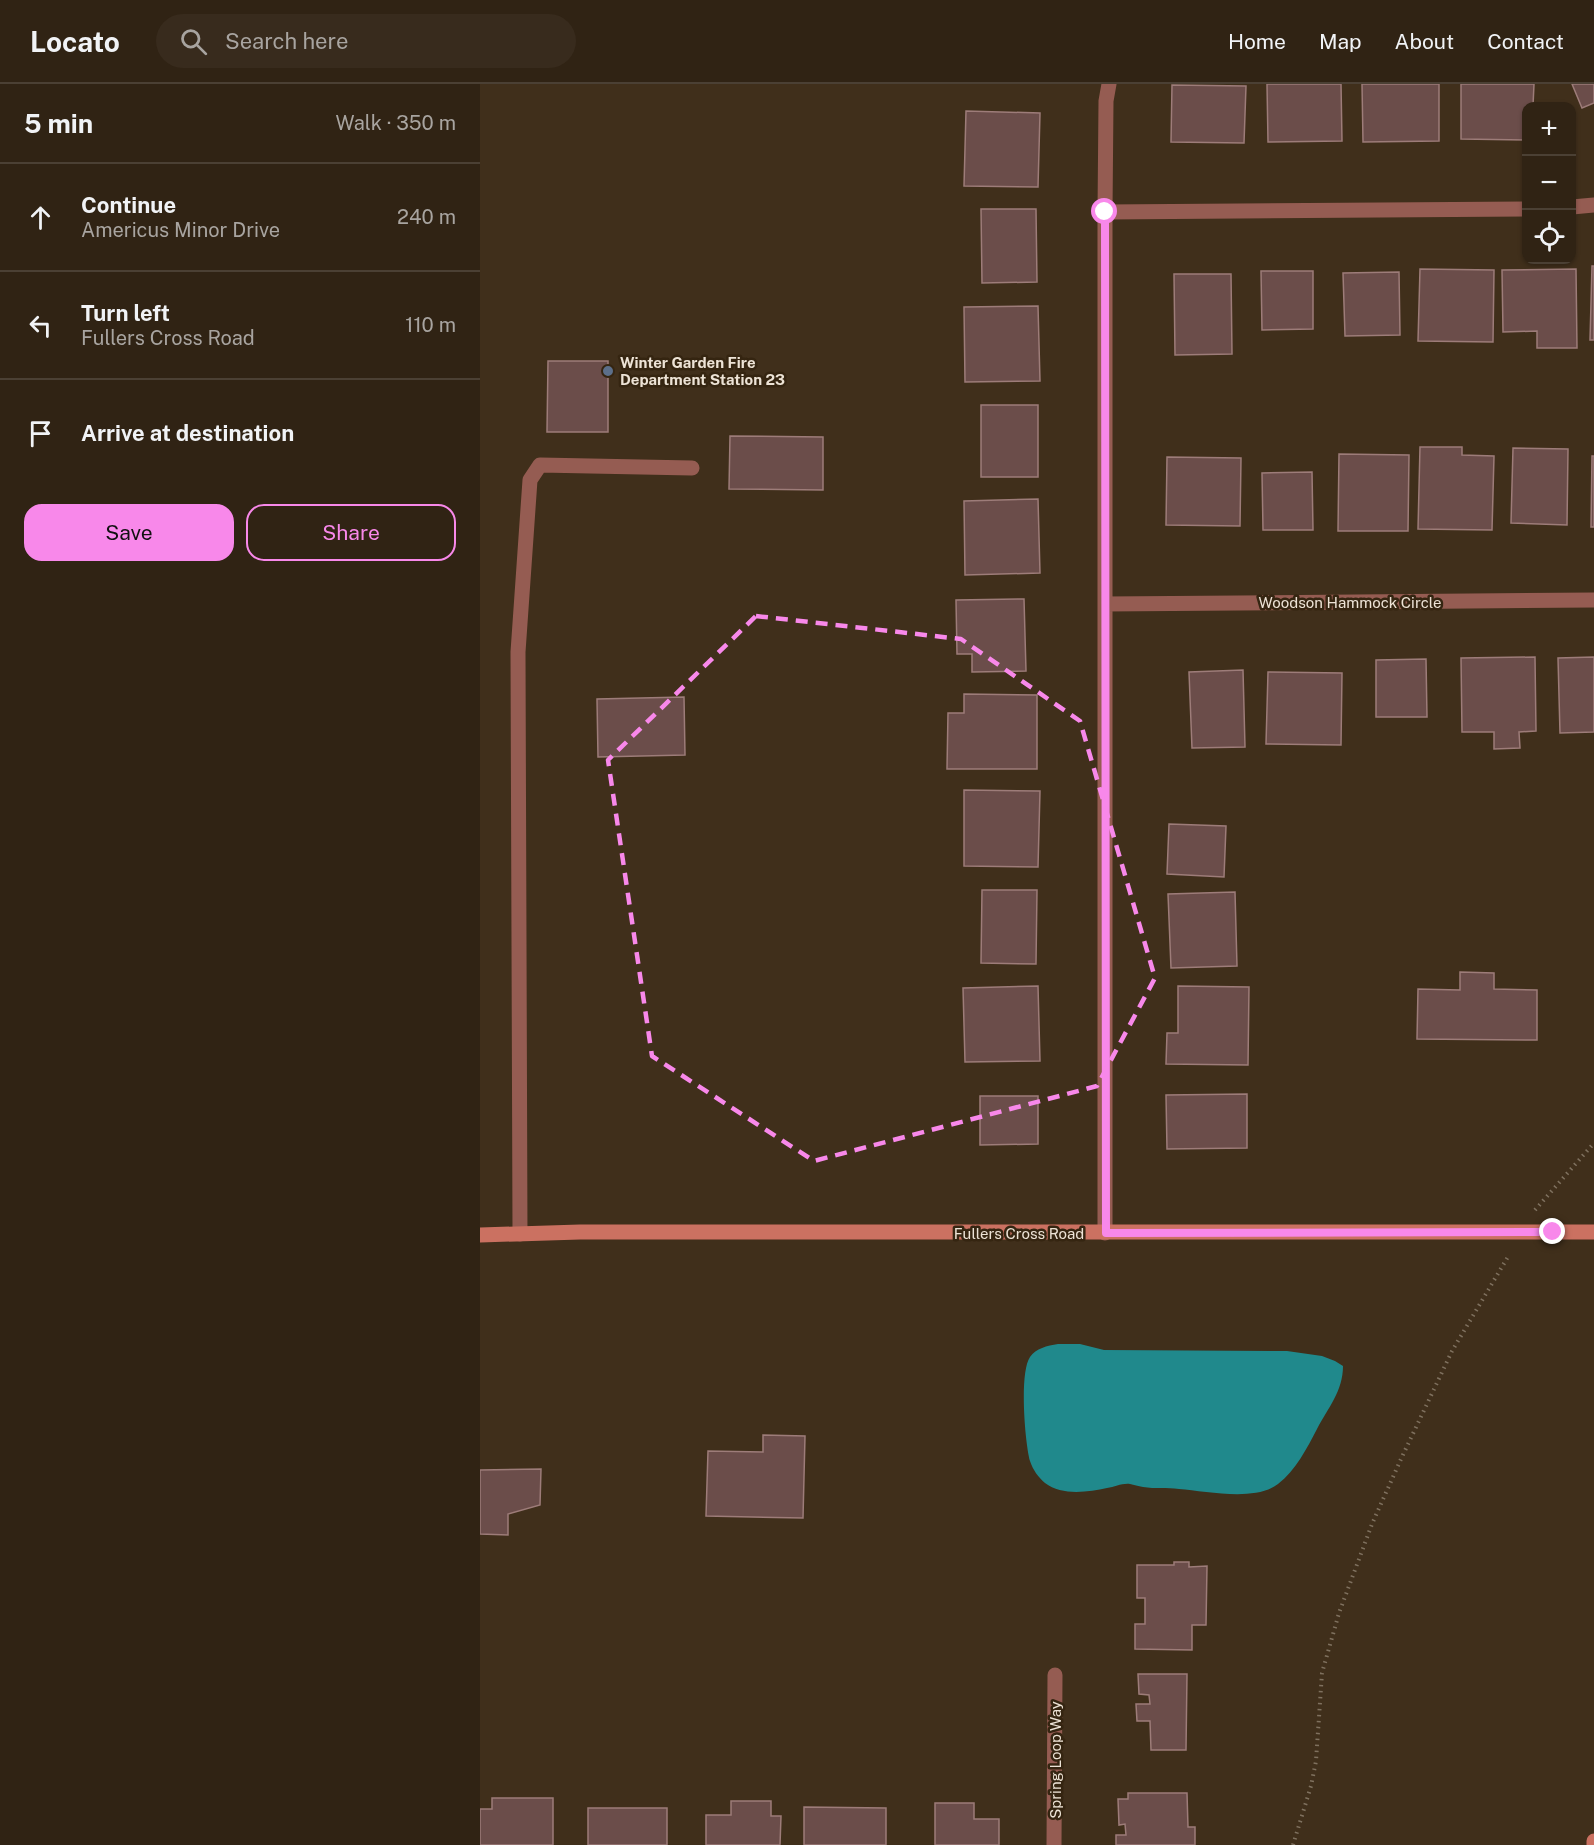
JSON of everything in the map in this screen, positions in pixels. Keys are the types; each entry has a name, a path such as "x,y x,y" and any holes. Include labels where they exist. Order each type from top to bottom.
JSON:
{"street":[{"path":"1106,1233 1105,212 1106,101 1109,84"},
{"path":"1576,207 1594,205"},
{"path":"1105,212 1522,209"},
{"path":"520,1234 518,652 530,480 540,465 692,468"},
{"name":"Woodson Hammock Circle","path":"1106,604 1594,600"},
{"name":"Fullers Cross Road","path":"480,1234 1594,1232"},
{"name":"Spring Loop Way","path":"1054,1845 1055,1675"}],"path":[{"path":"1534,1212 1594,1143"},
{"path":"1293,1845 1316,1761 1322,1673 1343,1602 1372,1524 1452,1351 1510,1254"}],"highlighted area":[{"path":"756,616 961,639 1080,721 1155,978 1097,1086 814,1161 652,1056 608,760"}],"water":[{"path":"1058,1344 1080,1344 1104,1350 1287,1351 1322,1356 1343,1366 1334,1399 1300,1458 1278,1484 1268,1489 1257,1493 1230,1494 1174,1488 1148,1488 1127,1484 1075,1492 1059,1490 1045,1483 1034,1470 1028,1452 1024,1392 1027,1365 1032,1354 1039,1349"}],"building":[{"path":"1267,84 1341,84 1342,141 1268,142"},
{"path":"1362,84 1439,84 1439,141 1363,142"},
{"path":"1461,84 1534,84 1533,102 1522,102 1522,140 1461,139"},
{"path":"1572,84 1594,84 1594,103 1582,108"},
{"path":"1172,85 1246,86 1244,143 1171,142"},
{"path":"966,111 1040,113 1038,187 964,186"},
{"path":"981,209 1036,209 1037,282 982,283"},
{"path":"1592,266 1594,266 1594,340 1590,340"},
{"path":"1420,269 1494,270 1493,342 1418,341"},
{"path":"1576,269 1577,348 1537,348 1537,331 1503,332 1502,270"},
{"path":"1261,271 1313,271 1313,329 1262,330"},
{"path":"1399,272 1400,335 1345,336 1343,273"},
{"path":"1174,274 1231,274 1232,354 1175,355"},
{"path":"1038,306 1040,381 965,382 964,307"},
{"path":"548,361 608,361 608,432 547,432"},
{"path":"981,405 1038,405 1038,477 981,477"},
{"path":"730,436 823,437 823,490 729,489"},
{"path":"1420,447 1462,447 1462,455 1494,456 1492,530 1418,529"},
{"path":"1513,448 1568,449 1567,525 1511,523"},
{"path":"1339,454 1409,455 1408,531 1338,531"},
{"path":"1592,456 1594,456 1594,527 1591,527"},
{"path":"1167,457 1241,458 1240,526 1166,525"},
{"path":"1312,472 1313,530 1263,530 1262,473"},
{"path":"1038,499 1040,573 965,575 964,501"},
{"path":"1024,599 1026,671 972,672 972,654 957,654 956,600"},
{"path":"1535,657 1536,731 1519,732 1520,748 1494,749 1494,732 1462,732 1461,658"},
{"path":"1594,657 1594,732 1560,733 1558,658"},
{"path":"1426,659 1427,717 1376,717 1376,660"},
{"path":"1243,670 1245,747 1192,748 1189,672"},
{"path":"1268,672 1342,673 1341,745 1266,744"},
{"path":"964,694 1037,695 1037,769 947,769 948,713 964,713"},
{"path":"684,697 685,755 598,757 597,699"},
{"path":"964,790 1040,791 1038,867 964,866"},
{"path":"1169,824 1226,826 1224,877 1167,874"},
{"path":"982,890 1037,890 1036,964 981,963"},
{"path":"1235,892 1237,966 1171,968 1168,894"},
{"path":"1460,972 1494,973 1494,989 1537,990 1537,1040 1417,1039 1418,989 1460,990"},
{"path":"1038,986 1040,1061 965,1062 963,988"},
{"path":"1178,986 1249,987 1248,1065 1166,1064 1167,1033 1178,1033"},
{"path":"1247,1094 1247,1148 1167,1149 1166,1095"},
{"path":"980,1096 1038,1096 1038,1144 980,1145"},
{"path":"763,1435 805,1436 803,1518 706,1516 708,1451 763,1452"},
{"path":"541,1469 540,1505 508,1514 508,1535 480,1534 480,1470"},
{"path":"1174,1562 1189,1562 1189,1567 1207,1566 1206,1625 1192,1625 1192,1650 1135,1649 1135,1624 1145,1624 1145,1598 1137,1598 1137,1565 1174,1565"},
{"path":"1138,1674 1187,1674 1186,1750 1151,1750 1150,1721 1137,1721 1136,1704 1150,1704 1149,1695 1139,1694"},
{"path":"1128,1793 1187,1793 1188,1827 1195,1827 1195,1845 1116,1845 1116,1835 1126,1835 1125,1824 1119,1825 1118,1799 1128,1799"},
{"path":"492,1798 553,1798 553,1845 480,1845 480,1809 492,1809"},
{"path":"731,1801 771,1801 771,1816 781,1816 780,1845 706,1845 706,1815 731,1815"},
{"path":"935,1803 974,1803 974,1819 999,1819 999,1845 935,1845"},
{"path":"804,1807 886,1808 886,1845 804,1845"},
{"path":"588,1808 667,1808 667,1845 588,1845"}],"place":[{"name":"Winter Garden Fire Department Station 23","path":"608,371"}],"route":[{"path":"1105,212 1106,1233 1553,1232"}]}
